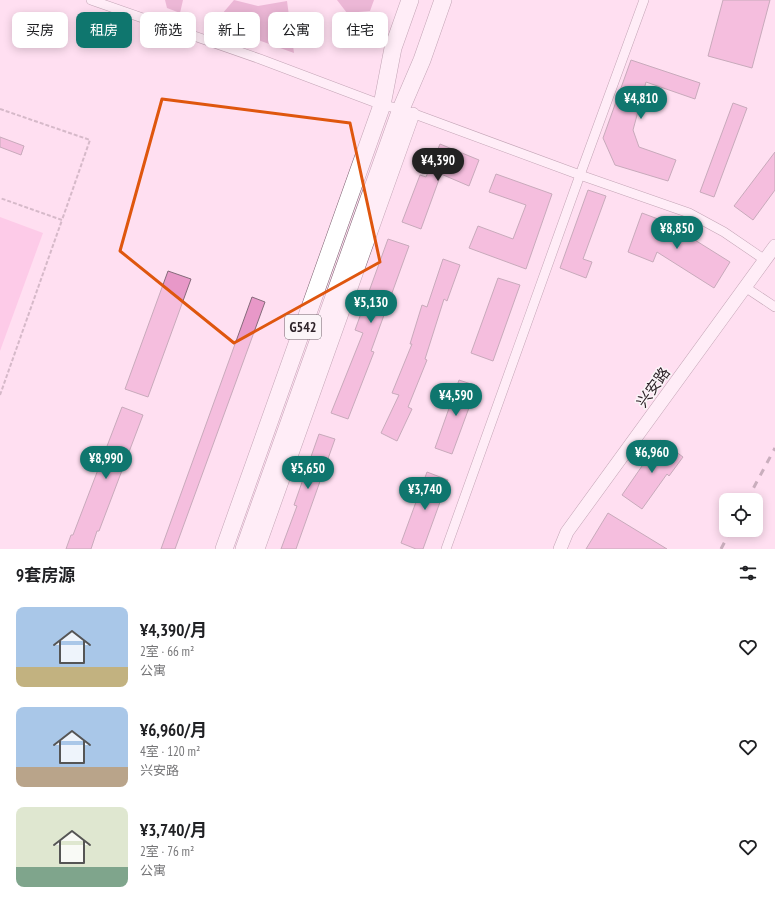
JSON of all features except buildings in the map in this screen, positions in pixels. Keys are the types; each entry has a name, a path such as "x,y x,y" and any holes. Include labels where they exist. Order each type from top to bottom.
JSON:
{"highway":[{"name":"G542","path":"224,549 382,105 393,48 410,0"},
{"name":"G542","path":"244,549 407,112 422,60 443,0"}],"street":[{"path":"91,0 260,59 382,105 407,112 689,213 724,232 765,260"},
{"path":"446,549 644,0"},
{"path":"258,549 407,112"},
{"name":"兴安路","path":"560,549 567,532 775,246"},
{"path":"745,287 775,307"}],"path":[{"path":"0,110 90,140 0,395"},
{"path":"0,198 62,220"}],"highlighted area":[{"path":"162,99 350,123 380,262 234,343 120,251"}],"shaded area":[{"path":"165,0 183,0 180,12 167,8"},
{"path":"234,0 258,6 287,1 288,12 268,12 268,44 260,41 260,12 224,12"},
{"path":"337,0 374,0 370,11 346,12"},
{"path":"280,48 293,48 294,53"},
{"path":"0,217 43,233 0,351"}],"railway":[{"path":"751,493 775,448"},
{"path":"721,549 727,537"}]}
